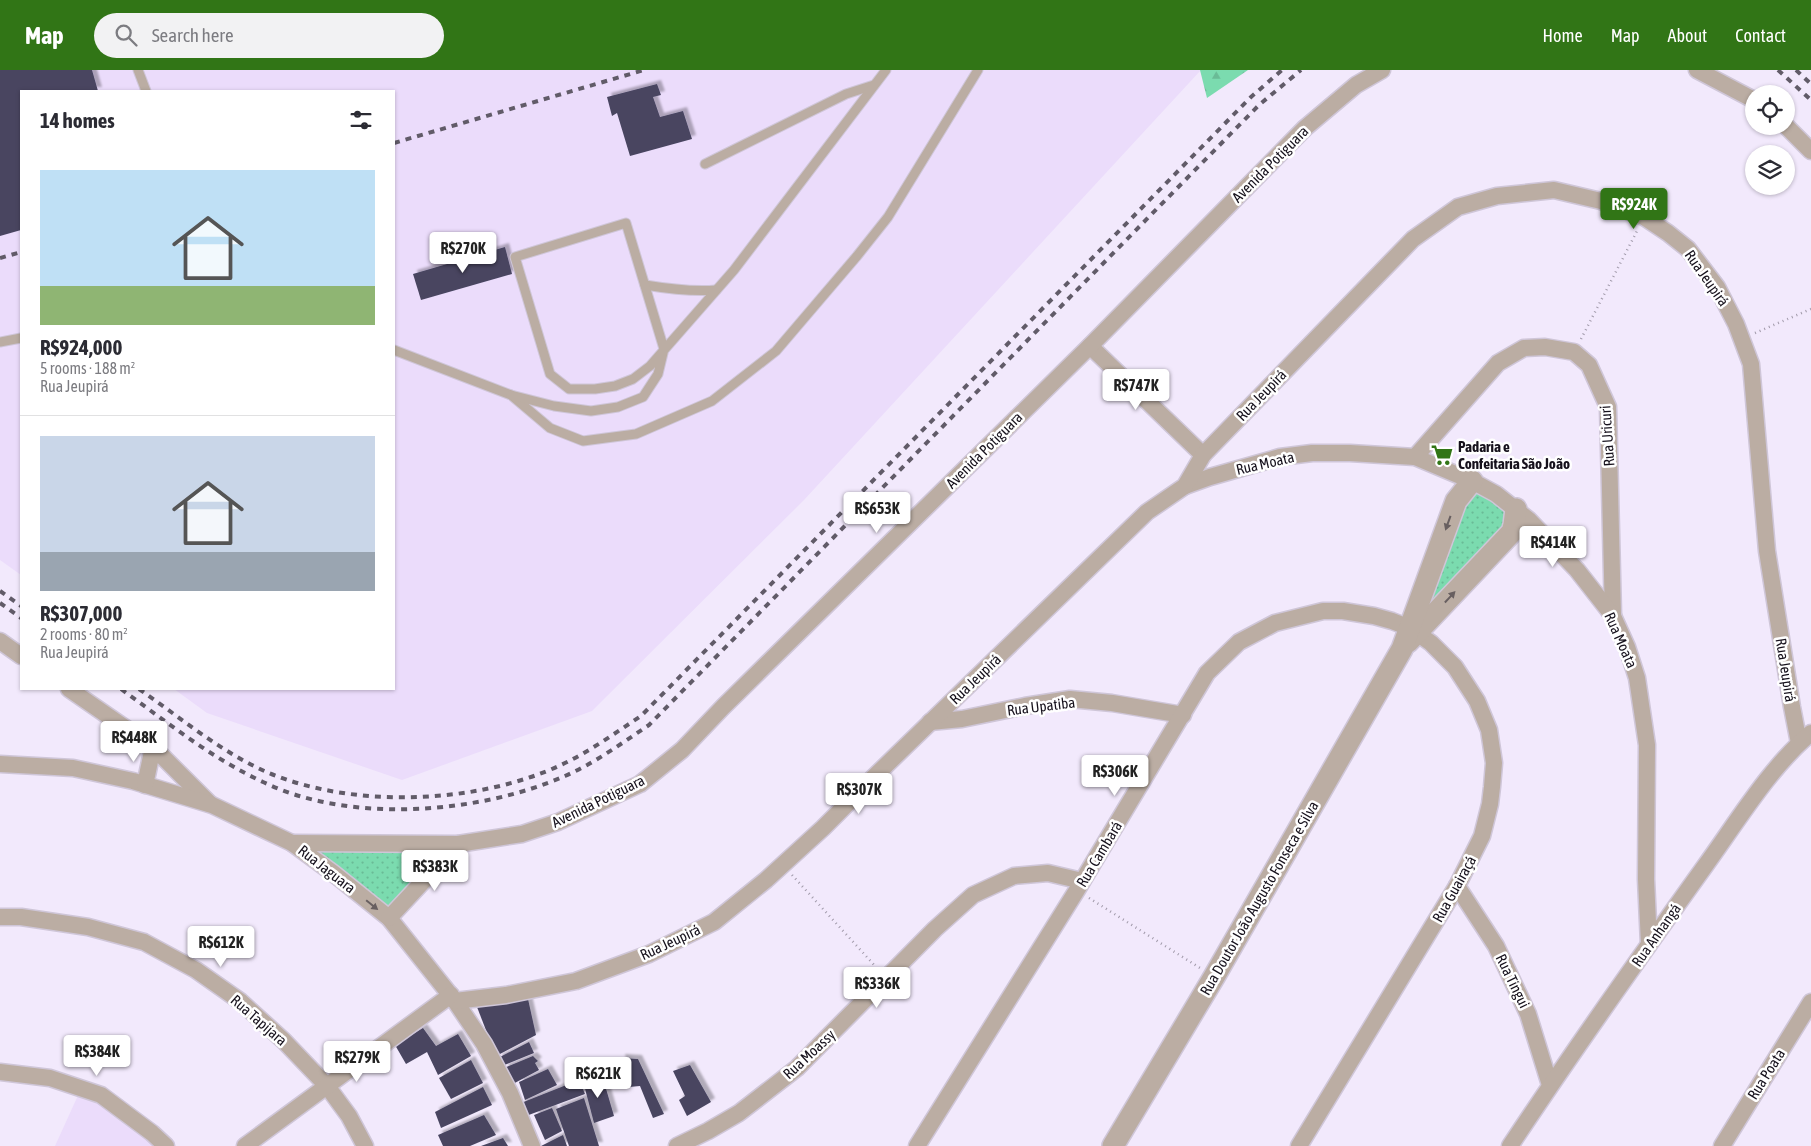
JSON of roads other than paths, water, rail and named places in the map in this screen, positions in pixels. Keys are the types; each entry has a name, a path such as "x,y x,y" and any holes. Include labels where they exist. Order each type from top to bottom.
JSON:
{"street":[{"name":"Avenida Potiguara","path":"292,842 458,844 522,834 558,822 640,784 682,750 723,707 1090,346 1305,128 1356,85 1382,70"},
{"path":"1697,70 1745,95"},
{"path":"1795,135 1811,151"},
{"name":"Rua Jeupirá","path":"453,998 506,995 576,980 649,954 714,922 823,828 1147,512 1185,486 1203,455 1413,239 1458,207 1497,196 1554,190 1601,200 1644,217 1688,249 1717,287 1736,324 1751,364 1768,551 1792,707 1805,738"},
{"path":"1090,346 1203,455"},
{"name":"Rua Uricuri","path":"1415,457 1498,363 1524,348 1545,347 1574,352 1589,365 1608,407 1613,616"},
{"name":"Rua Moata","path":"1185,486 1210,476 1280,457 1350,452 1415,457 1472,481 1496,494 1516,509 1577,570 1613,616 1627,647 1637,678 1647,745 1646,879 1649,944"},
{"name":"Rua Doutor João Augusto Fonseca e Silva","path":"1112,1146 1214,977 1413,631 1456,501 1472,481"},
{"name":"Rua Doutor João Augusto Fonseca e Silva","path":"1413,631 1512,532 1516,509"},
{"name":"Rua Cambará","path":"917,1146 1080,886 1207,673 1239,642 1275,623 1323,611 1343,610 1374,616 1392,621 1413,631"},
{"name":"Rua Guairaçá","path":"1299,1146 1457,886 1482,836 1487,820 1494,771 1492,747 1484,715 1464,678 1445,656 1413,631"},
{"path":"0,641 20,655"},
{"path":"70,690 153,747 212,805"},
{"name":"Rua Upatiba","path":"930,722 962,719 1070,699 1112,703 1183,714"},
{"name":"Rua Anhangá","path":"1510,1146 1550,1085 1649,944 1774,772 1805,738"},
{"path":"145,785 153,747"},
{"name":"Rua Jaguara","path":"0,764 73,768 145,785 212,805 292,842 333,872 389,918 453,998 484,1044 510,1093 532,1146"},
{"path":"389,918 458,844"},
{"name":"Rua Moassy","path":"677,1146 739,1113 797,1068 935,929 973,895 1014,876 1048,872 1080,886"},
{"name":"Rua Tingui","path":"1457,886 1496,946 1528,1014 1550,1085"},
{"name":"Rua Tapijara","path":"0,918 21,917 88,926 144,942 196,970 240,1001 284,1040 328,1086 349,1116 365,1146"},
{"path":"245,1146 453,998"},
{"name":"Rua Poata","path":"1722,1146 1811,1002"},
{"path":"0,1072 50,1078 102,1094 166,1146"}],"lane":[{"path":"138,70 146,90"},
{"path":"395,350 511,395 554,406 591,411 618,407 642,397 658,374 664,349 626,223 515,257 550,374 569,390 616,386 633,378 650,366 664,349 734,270 886,70"},
{"path":"511,395 550,428 583,441 636,434 712,401 776,351 857,256 888,217 978,70"},
{"path":"705,164 846,94 875,84"},
{"path":"644,285 687,290 716,290"},
{"path":"0,342 20,338"}],"railway":[{"path":"395,143 644,70"},
{"path":"140,690 218,745 252,765 303,785 339,792 377,797 416,797 454,794 492,788 528,778 571,760 641,716 1251,97 1282,70"},
{"path":"122,690 225,762 263,782 297,795 335,804 374,809 454,806 493,799 531,789 576,771 649,725 1259,105 1301,70"},
{"path":"1778,70 1811,100"},
{"path":"1796,70 1811,84"},
{"path":"0,258 20,252"},
{"path":"0,591 20,605"},
{"path":"0,603 20,617"}],"place":[{"name":"Padaria e Confeitaria São João","path":"1442,455"}]}
